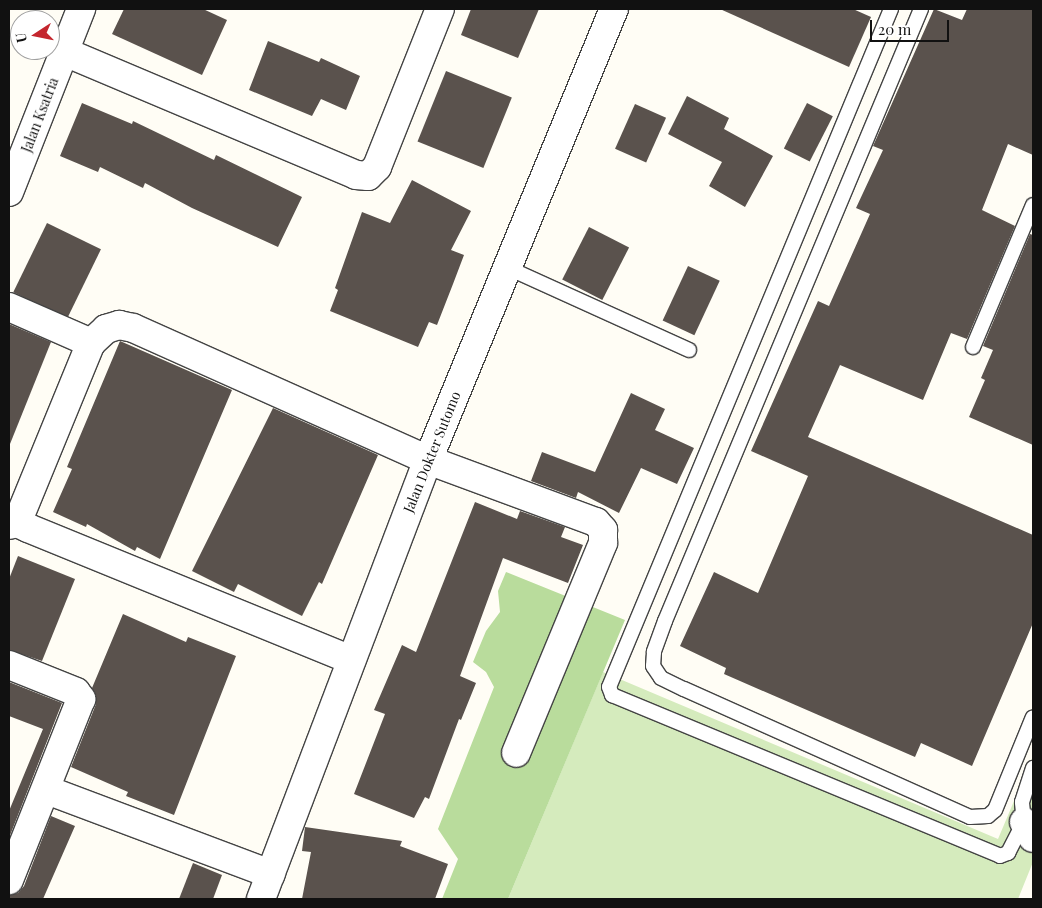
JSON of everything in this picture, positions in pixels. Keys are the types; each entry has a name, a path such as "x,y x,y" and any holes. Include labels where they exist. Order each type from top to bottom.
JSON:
{"street":[{"path":"65,52 356,175 368,176 377,167 440,9"},
{"name":"Jalan Dokter Sutomo","path":"261,899 428,460 614,9"},
{"name":"Jalan Ksatria","path":"9,192 65,52 75,10"},
{"path":"9,308 92,343"},
{"path":"351,660 13,524 92,343 112,326 133,328 428,460 596,522 603,530 603,543 516,753"},
{"path":"9,665 76,692 81,699 47,790 9,880"},
{"path":"47,790 271,874"}],"lane":[{"path":"891,9 610,687 612,695 1000,856 1008,853 1029,830 1022,802 1033,768"},
{"path":"921,9 665,621 654,652 653,666 661,678 684,689 970,817 981,818 995,810 1033,717"},
{"path":"973,347 1033,205"},
{"path":"506,268 689,350"}],"green space":[{"path":"506,572 625,620 508,899 442,899 458,859 438,829 494,687 486,672 473,662 486,631 500,612 498,591"},
{"path":"603,672 998,839 1033,756 1033,862 1018,899 508,899"}],"building":[{"path":"124,9 203,9 227,20 202,75 112,34"},
{"path":"471,9 539,9 518,58 461,35"},
{"path":"720,9 853,9 871,17 849,67"},
{"path":"934,9 962,20 967,9 1033,9 1033,155 1008,144 982,210 1015,226 967,339 951,333 923,400 840,365 808,437 1033,535 1033,623 972,766 921,743 915,757 724,674 726,668 680,646 714,572 758,593 808,476 751,451 818,301 829,306 870,214 856,208 883,150 873,146"},
{"path":"268,41 319,62 321,58 360,76 346,110 321,99 312,116 249,90"},
{"path":"446,71 512,98 483,168 418,141"},
{"path":"687,96 729,118 724,129 773,156 745,207 709,186 722,162 668,134"},
{"path":"82,103 132,124 133,121 214,160 216,155 302,197 278,247 192,208 145,183 143,188 100,167 98,172 60,156"},
{"path":"807,103 833,116 810,162 784,148"},
{"path":"635,104 666,118 646,163 615,149"},
{"path":"412,180 471,211 451,250 464,255 453,284 437,325 429,322 418,347 330,311 338,290 335,288 362,212 390,223"},
{"path":"47,223 101,249 67,319 13,292"},
{"path":"589,227 629,247 602,300 562,280"},
{"path":"1030,234 1033,235 1033,445 969,417 985,380 981,378 993,350 983,346"},
{"path":"688,266 720,281 694,335 663,320"},
{"path":"9,324 51,342 10,444 9,443"},
{"path":"120,341 232,390 160,559 137,547 135,551 87,524 86,527 53,512 72,469 67,467"},
{"path":"631,393 665,409 655,430 694,448 677,484 641,468 619,513 578,492 576,498 531,481 542,452 595,472"},
{"path":"273,408 378,455 322,584 319,582 302,616 238,584 234,592 192,571"},
{"path":"475,502 517,519 520,511 565,527 561,537 583,545 568,583 503,558 460,676 476,683 461,720 459,719 429,799 425,797 414,818 354,794 385,714 374,710 402,645 416,652"},
{"path":"18,556 75,579 42,661 9,650 9,579"},
{"path":"123,614 186,642 188,637 236,656 174,815 126,796 128,792 71,767 96,704 92,688"},
{"path":"9,682 62,703 9,838 9,811 43,729 9,716"},
{"path":"51,816 75,826 43,899 9,899 9,895 18,893 24,886"},
{"path":"305,827 402,841 400,846 448,864 435,899 302,899 311,852 302,851"},
{"path":"193,863 222,875 213,899 179,899"}]}
